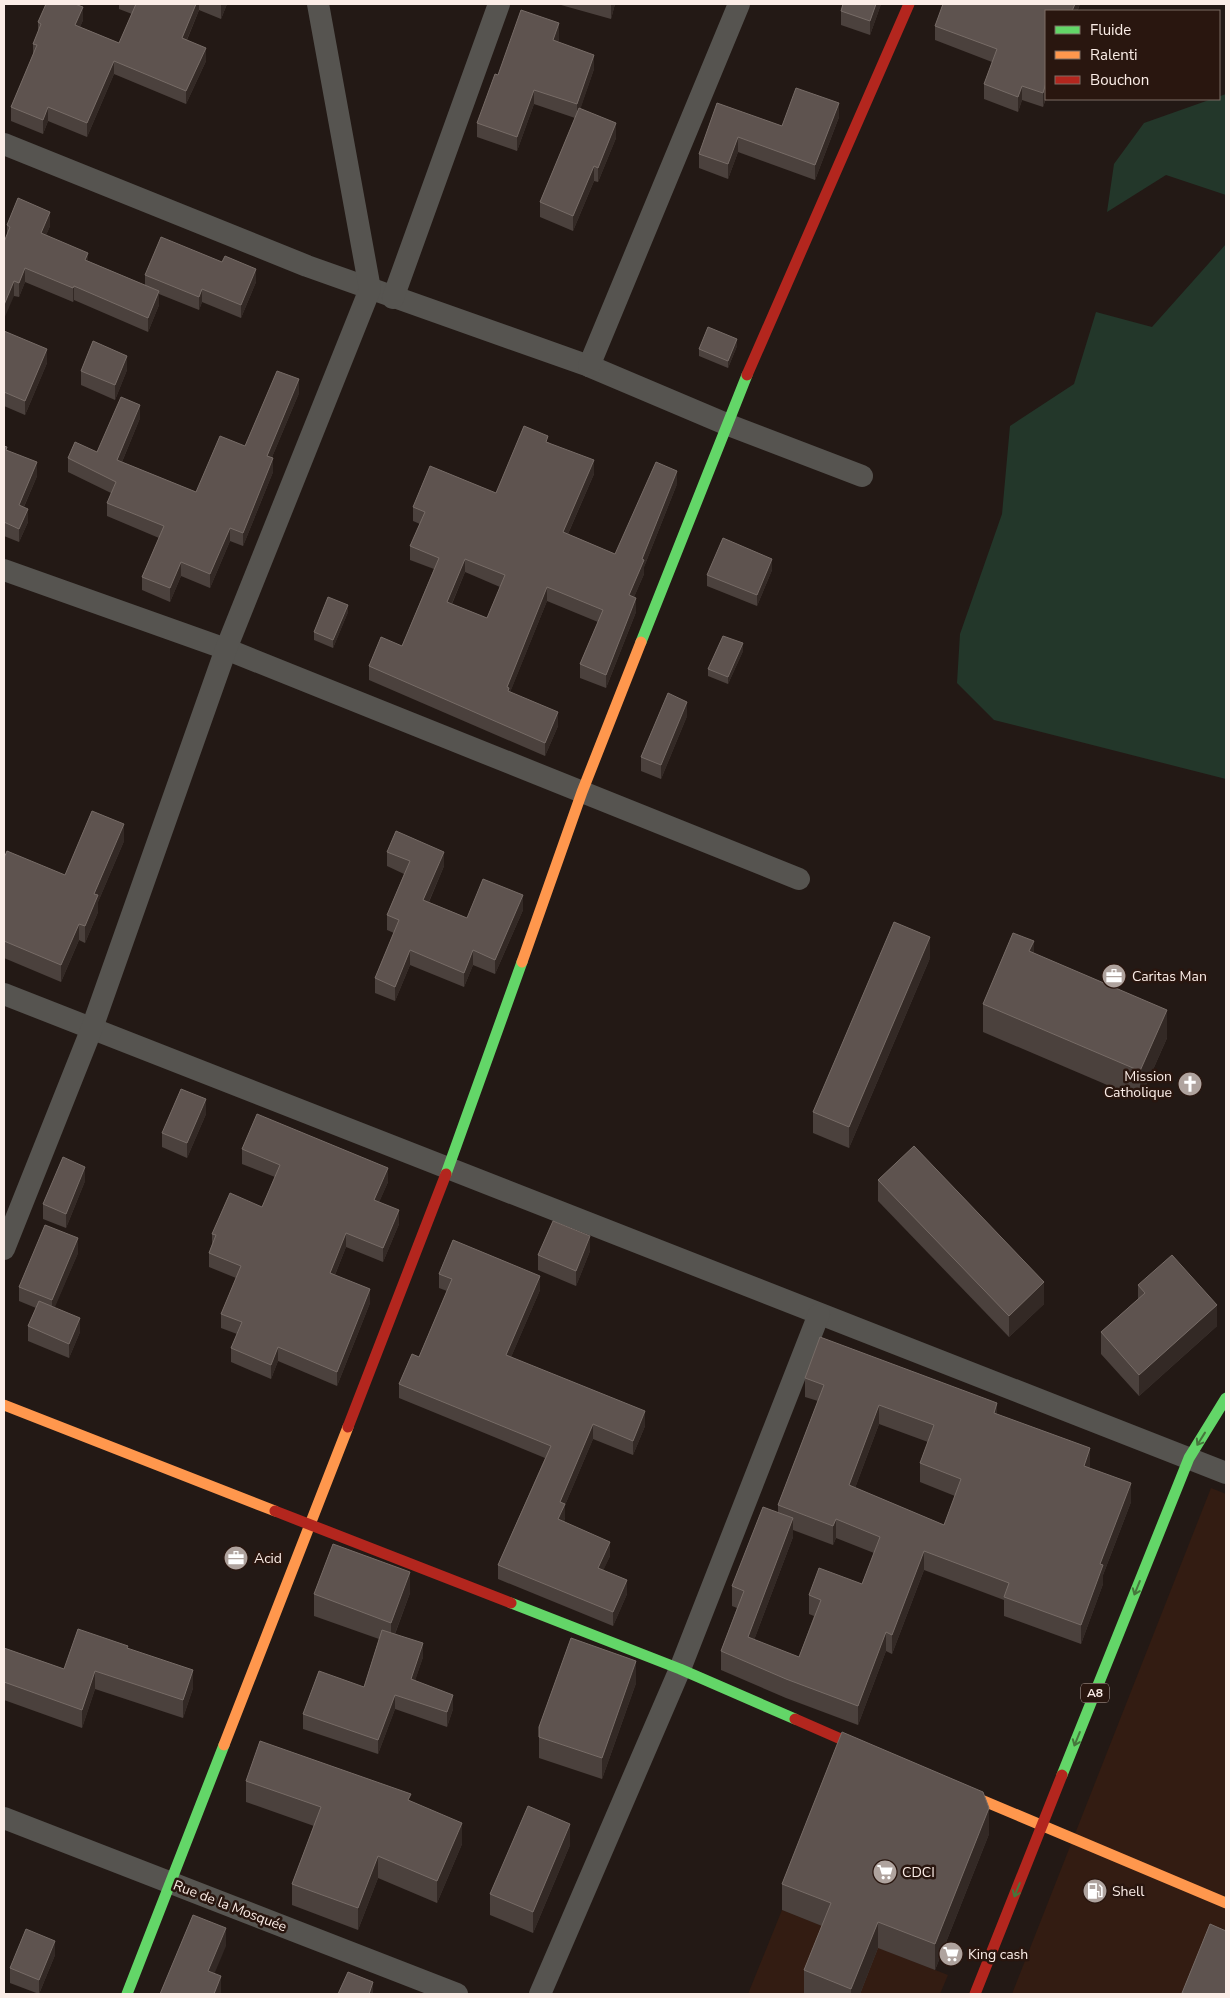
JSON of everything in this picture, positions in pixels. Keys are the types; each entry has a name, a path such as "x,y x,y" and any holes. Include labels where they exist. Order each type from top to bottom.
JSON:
{"street":[{"path":"4,1248 92,1028 226,649 370,289 318,4"},
{"path":"393,298 499,4"},
{"path":"589,366 739,4"},
{"path":"127,1994 448,1167 582,792 726,424 909,4"},
{"path":"4,144 308,266 393,298 589,366 726,424 862,476"},
{"path":"4,570 226,649 799,878"},
{"path":"4,994 1226,1473"},
{"path":"540,1994 680,1669 819,1314"},
{"name":"A8","path":"976,1994 1189,1458 1226,1398"},
{"path":"4,1405 680,1669 888,1760"},
{"path":"942,1783 1042,1827 1226,1903"},
{"name":"Rue de la Mosquée","path":"4,1818 457,1994"}],"shaded area":[{"path":"1211,1488 1226,1494 1226,1994 1012,1994"},
{"path":"782,1910 948,1975 940,1994 748,1994"}],"green space":[{"path":"1226,94 1226,195 1166,175 1107,212 1114,164 1144,123 1209,100 1220,100 1220,96"},
{"path":"1226,244 1226,779 994,720 957,683 960,634 1002,514 1010,426 1074,384 1096,312 1152,327"}],"building":[{"path":"46,4 75,4 83,7 75,25 119,43 136,4 196,4 182,38 206,48 186,91 114,61 87,123 48,107 43,120 11,107 37,45 33,44 41,24 38,22"},
{"path":"843,4 876,4 870,21 841,11"},
{"path":"943,4 1075,4 1072,10 1045,10 1045,86 1043,93 1022,86 1018,97 984,84 997,49 935,26"},
{"path":"521,10 559,23 553,40 594,55 577,104 534,90 517,137 477,123 495,74 498,75"},
{"path":"796,88 839,103 815,165 738,137 728,164 699,154 717,103 782,126"},
{"path":"579,108 616,123 598,168 594,166 573,216 540,202"},
{"path":"18,198 50,212 41,233 88,253 85,260 159,291 148,318 74,286 73,288 25,268 19,283 14,281 4,305 4,242 10,227 7,225"},
{"path":"161,237 222,262 225,256 256,269 241,305 202,289 199,297 145,275"},
{"path":"708,327 737,339 728,361 699,349"},
{"path":"4,331 47,349 25,401 4,392"},
{"path":"93,341 127,356 115,385 81,371"},
{"path":"277,371 299,379 267,456 273,458 243,533 230,528 210,574 181,562 170,588 142,577 164,526 107,503 116,482 68,458 75,442 97,452 121,397 140,405 117,460 196,492 220,436 245,446"},
{"path":"524,426 548,436 546,442 594,460 563,532 615,554 656,462 677,471 629,595 636,598 606,675 580,664 603,610 547,587 507,687 509,688 508,691 558,712 545,743 369,666 381,637 402,646 439,558 410,546 425,512 413,507 430,466 496,493","holes":["465,559 505,575 487,618 447,602"]},
{"path":"4,446 7,447 6,450 37,462 19,505 28,509 19,529 4,522"},
{"path":"723,538 772,559 757,595 707,575"},
{"path":"328,597 348,605 333,640 314,632"},
{"path":"723,636 743,643 728,677 708,669"},
{"path":"668,693 687,702 661,765 641,757"},
{"path":"92,811 124,824 94,894 98,895 85,926 79,924 61,965 4,941 4,858 7,851 65,875"},
{"path":"396,831 444,852 423,900 467,918 483,879 523,895 495,960 473,950 464,973 410,950 395,987 375,978 399,920 387,915 410,861 387,852"},
{"path":"894,922 930,937 849,1127 813,1112"},
{"path":"1013,933 1034,941 1029,951 1167,1010 1140,1071 983,1004"},
{"path":"181,1089 206,1099 187,1143 162,1133"},
{"path":"257,1114 388,1168 374,1200 399,1210 383,1248 346,1233 330,1273 370,1289 337,1372 278,1347 271,1365 231,1348 242,1322 221,1314 241,1266 209,1253 216,1235 212,1234 230,1193 262,1207 280,1165 242,1149"},
{"path":"914,1146 1044,1282 1009,1316 878,1180"},
{"path":"63,1157 85,1167 66,1214 43,1204"},
{"path":"553,1221 590,1236 576,1271 538,1255"},
{"path":"45,1225 78,1238 52,1300 19,1287"},
{"path":"453,1240 540,1276 506,1355 645,1411 633,1441 593,1424 560,1502 565,1504 558,1519 610,1542 598,1568 627,1580 613,1612 498,1565 551,1446 399,1384 412,1354 419,1357 452,1279 439,1274"},
{"path":"1172,1255 1217,1305 1139,1375 1101,1332 1145,1293 1138,1285"},
{"path":"39,1301 80,1318 69,1344 28,1326"},
{"path":"820,1337 997,1403 994,1413 1090,1448 1084,1466 1131,1483 1100,1564 1103,1565 1081,1625 1004,1597 1009,1583 924,1551 892,1635 886,1632 858,1706 786,1679 721,1651 744,1591 732,1586 763,1507 793,1518 748,1637 799,1657 821,1600 809,1595 819,1568 862,1584 880,1537 836,1519 833,1526 778,1505 824,1385 805,1378","holes":["879,1405 934,1425 920,1463 961,1479 944,1525 849,1485"]},
{"path":"333,1544 410,1572 391,1623 314,1594"},
{"path":"78,1629 193,1670 183,1700 95,1671 82,1710 4,1682 4,1648 64,1669"},
{"path":"382,1630 423,1643 411,1679 453,1695 447,1712 395,1695 378,1740 303,1714 319,1671 364,1687"},
{"path":"571,1638 636,1661 602,1758 539,1737 539,1727"},
{"name":"CDCI","path":"842,1732 983,1792 989,1808 935,1944 878,1922 851,1989 804,1970 831,1903 782,1884"},
{"path":"260,1741 411,1794 408,1800 462,1823 437,1881 378,1856 358,1908 292,1884 321,1807 246,1781"},
{"path":"528,1806 570,1824 533,1912 490,1894"},
{"path":"193,1915 226,1928 208,1971 221,1976 214,1994 160,1994"},
{"path":"1210,1924 1226,1931 1226,1994 1182,1993"},
{"path":"26,1929 55,1941 39,1980 10,1968"},
{"path":"348,1972 373,1982 369,1994 338,1994"}],"traffic: fast":[{"path":"641,642 747,375"},
{"path":"446,1174 522,962"},
{"path":"1062,1775 1189,1458 1226,1398"},
{"path":"511,1603 680,1669 795,1719"},
{"path":"127,1994 224,1745"}],"traffic: slow":[{"path":"522,962 582,792 641,642"},
{"path":"4,1405 275,1511"},
{"path":"224,1745 348,1427"},
{"path":"953,1788 1226,1903"}],"traffic: jam":[{"path":"747,375 909,4"},
{"path":"348,1427 446,1174"},
{"path":"275,1511 511,1603"},
{"path":"795,1719 875,1754"},
{"path":"975,1994 1062,1775"}],"place":[{"name":"Caritas Man","path":"1114,976"},
{"name":"Mission Catholique","path":"1190,1084"},
{"name":"Acid","path":"236,1558"},
{"name":"CDCI","path":"885,1872"},
{"name":"Shell","path":"1095,1891"},
{"name":"King cash","path":"951,1954"}]}
